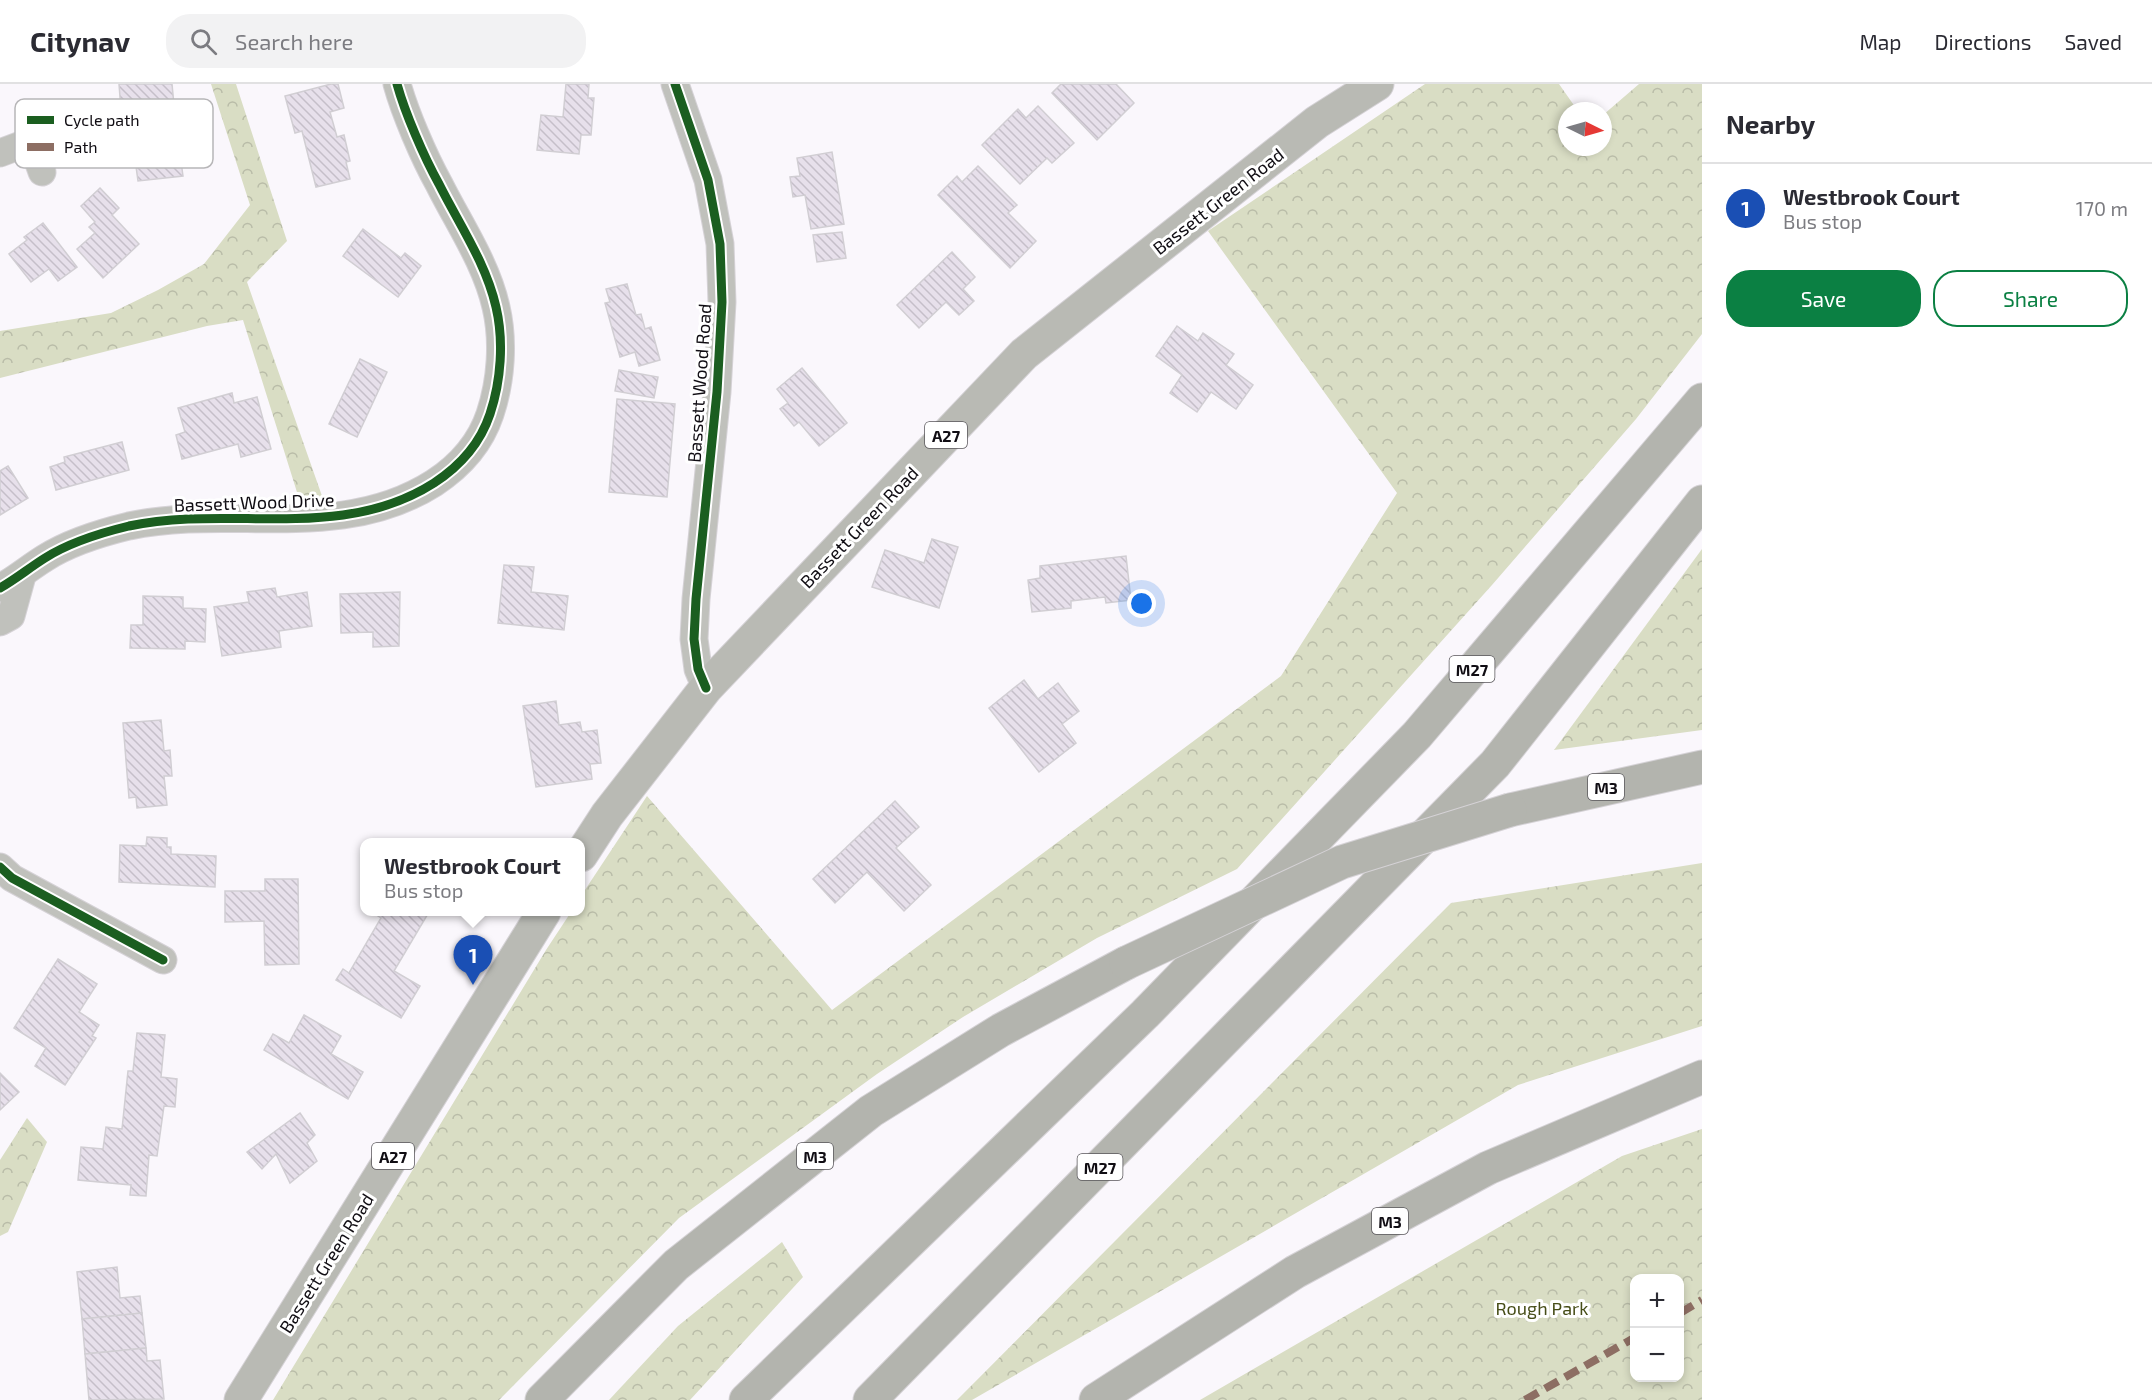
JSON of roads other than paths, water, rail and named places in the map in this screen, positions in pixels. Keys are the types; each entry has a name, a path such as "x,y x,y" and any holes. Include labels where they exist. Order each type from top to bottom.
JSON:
{"highway":[{"name":"M27","path":"746,1400 1145,1014 1408,743 1702,400"},
{"name":"M27","path":"870,1400 1495,764 1702,502"},
{"name":"M3","path":"542,1400 676,1265 871,1111 1001,1030 1126,963 1342,862 1510,810 1702,767"},
{"name":"M3","path":"1096,1400 1295,1272 1488,1168 1702,1077"}],"main road":[{"name":"Bassett Green Road","path":"585,849 608,815 706,688 1024,354 1317,122 1377,84"},
{"name":"Bassett Green Road","path":"241,1400 542,916"}],"street":[{"name":"Bassett Wood Drive","path":"0,622 11,616 11,582 45,558 79,540 129,526 174,519 299,520 337,517 379,508 421,491 445,476 469,453 484,432 496,397 501,352 496,306 472,244 438,183 397,84"},
{"name":"Bassett Wood Road","path":"675,84 708,180 720,244 722,302 717,392 694,639 698,669 706,688"},
{"path":"0,153 15,147"},
{"path":"41,168 42,172"},
{"path":"0,867 12,878 163,960"}],"place":[{"name":"Westbrook Court","path":"473,985"}],"park label":[{"name":"Rough Park","path":"1542,1308"}]}
